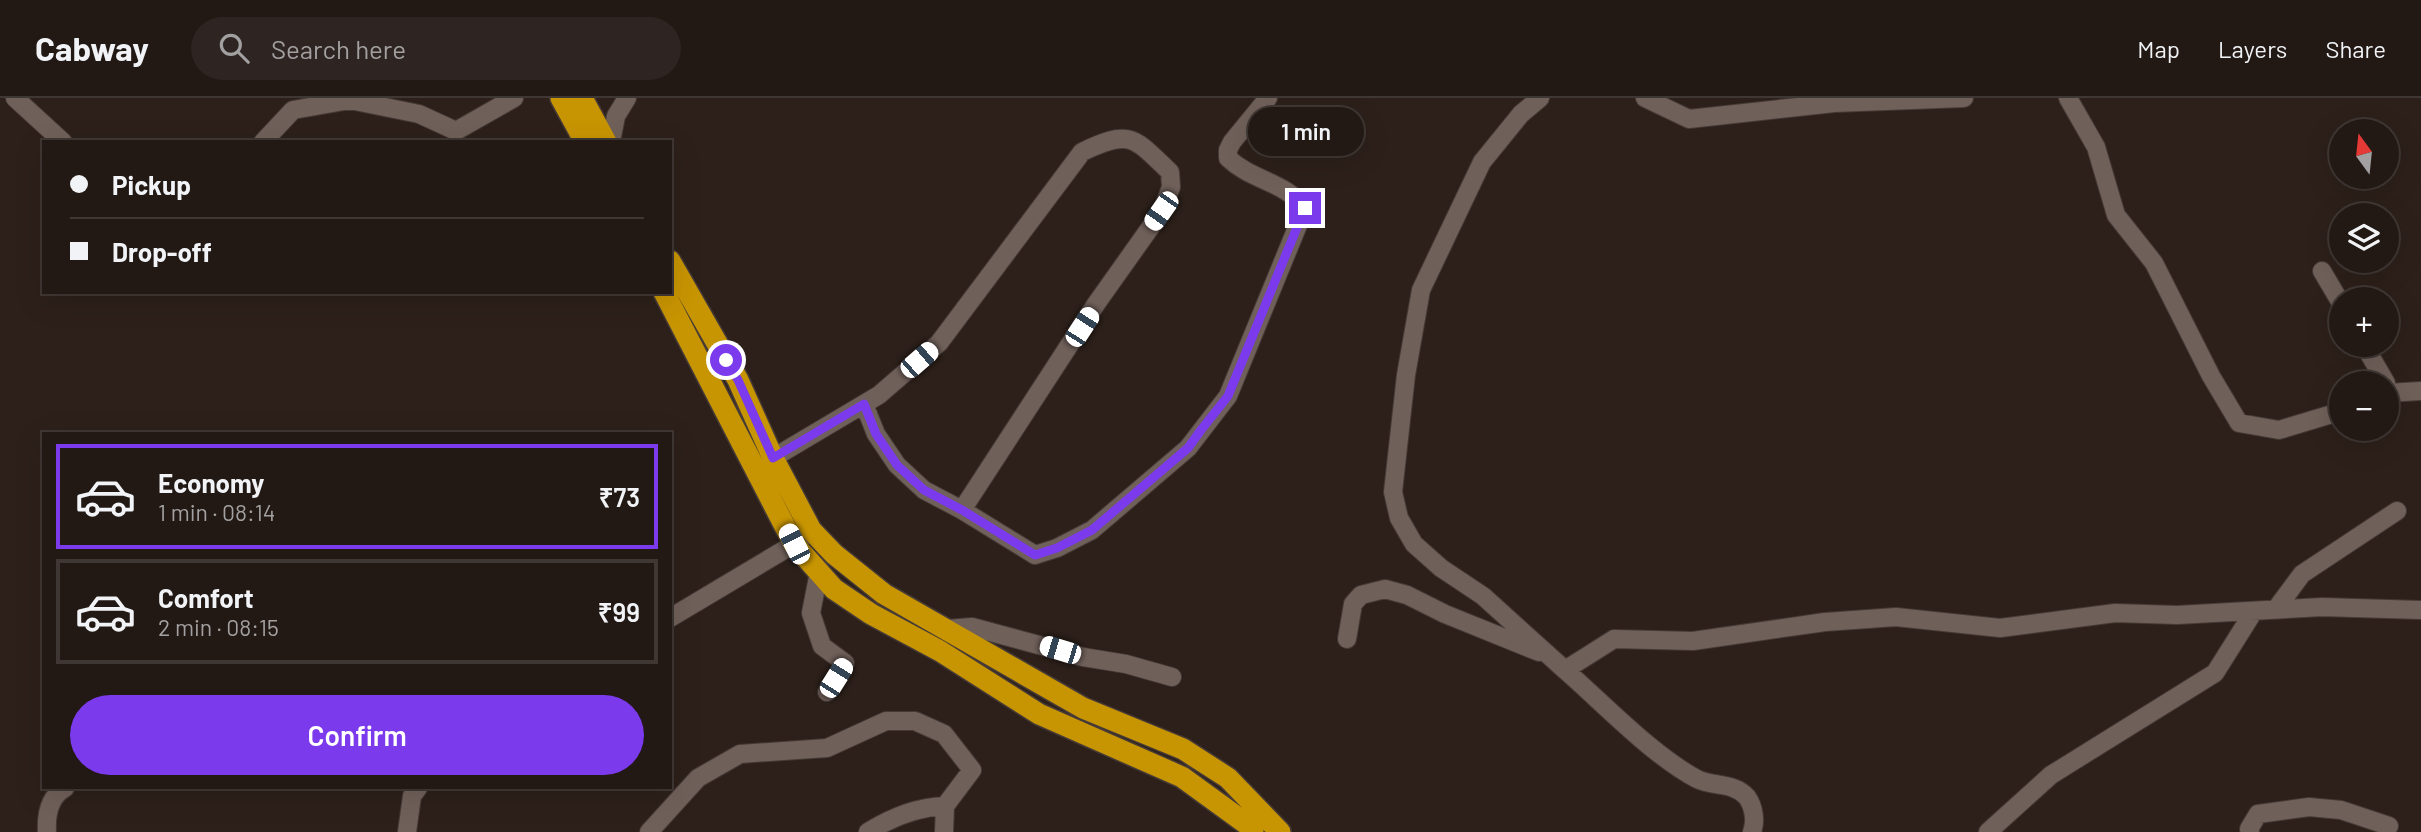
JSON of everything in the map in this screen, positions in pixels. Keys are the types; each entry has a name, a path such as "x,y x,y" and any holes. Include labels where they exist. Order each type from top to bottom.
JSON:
{"highway":[{"path":"561,98 584,140"},
{"path":"582,98 607,140"},
{"path":"672,264 738,380 773,458 811,530 834,554 884,594 1083,708 1183,749 1228,778 1280,832"},
{"path":"665,294 794,544 834,589 871,614 940,651 1039,714 1182,777 1253,832"}],"street":[{"path":"15,98 61,140"},
{"path":"265,140 293,110 351,100 419,114 456,131 514,98"},
{"path":"609,140 616,116 627,98"},
{"path":"864,404 876,434 897,465 924,490 1035,555 1057,548 1092,530 1188,448 1228,396 1305,208 1295,195 1241,169 1228,158 1228,149 1232,142 1268,98"},
{"path":"1540,98 1521,114 1482,162 1421,290 1406,375 1393,492 1399,518 1414,544 1441,568 1483,596 1674,766 1701,781 1729,786 1745,794 1753,807 1752,832"},
{"path":"1645,98 1689,119 1834,103 1964,98"},
{"path":"2068,98 2096,147 2116,215 2154,263 2211,376 2239,423 2279,430 2329,415"},
{"path":"773,458 879,395 939,343 1082,152 1104,141 1130,138 1138,142 1170,172 1171,187 1161,211 962,510"},
{"path":"2322,271 2331,287"},
{"path":"2399,389 2421,391"},
{"path":"2276,610 2302,574 2397,511"},
{"path":"672,617 794,544 811,530"},
{"path":"818,572 811,613 822,646 845,663 827,692"},
{"path":"1348,639 1353,604 1362,595 1385,589 1407,595 1445,614 1549,655"},
{"path":"1565,670 1614,639 1693,641 1825,622 1896,618 2000,628 2115,613 2177,615 2322,607 2421,610"},
{"path":"1988,832 2051,775 2215,673 2254,611"},
{"path":"947,629 972,627 1083,657 1126,664 1172,677"},
{"path":"649,832 698,778 740,754 827,748 886,721 915,721 944,734 972,770 945,806 944,832"},
{"path":"47,832 46,813 59,791 63,789"},
{"path":"407,832 412,796 417,789"},
{"path":"868,832 887,820 925,807 945,806"},
{"path":"2250,832 2249,829 2258,814 2309,807 2341,810 2389,826"}],"route":[{"path":"726,360 738,380 773,458 864,404 876,434 897,465 924,490 1035,555 1057,548 1092,530 1188,448 1228,396 1305,208"}]}
